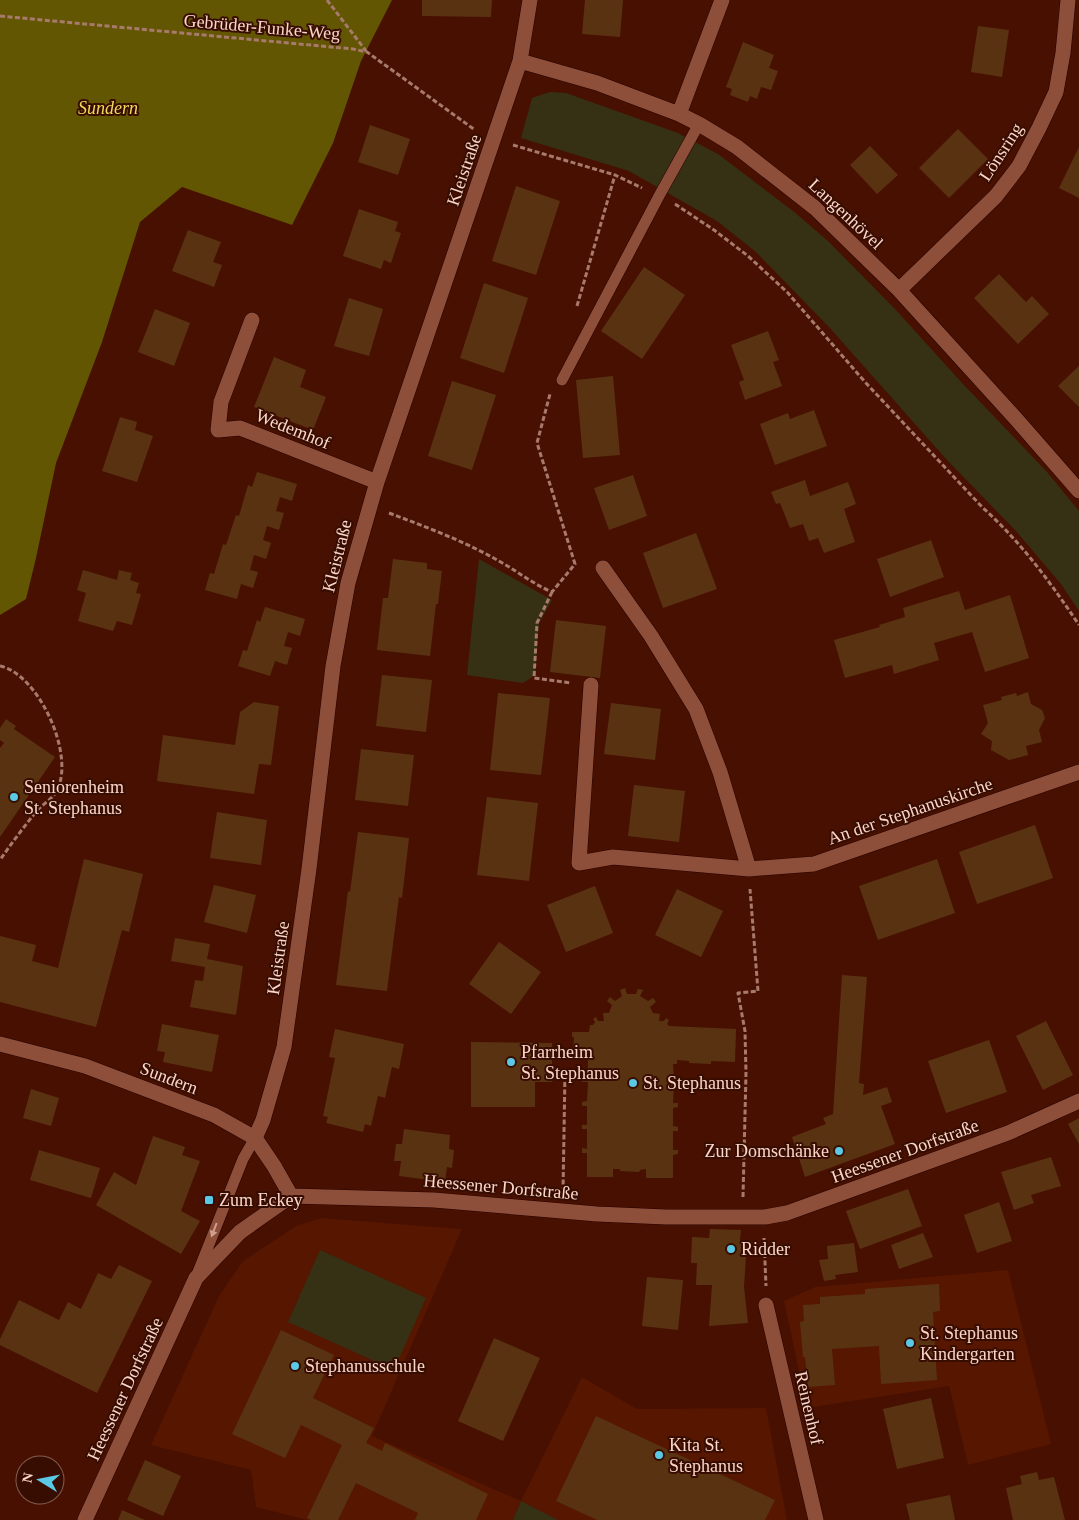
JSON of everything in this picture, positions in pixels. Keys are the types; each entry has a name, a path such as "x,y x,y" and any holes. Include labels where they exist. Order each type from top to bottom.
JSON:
{"street":[{"name":"Kleistraße","path":"255,1138 263,1120 284,1047 309,869 333,666 348,583 377,482 520,61 530,0"},
{"path":"678,114 722,0"},
{"name":"Lönsring","path":"899,290 996,196 1019,166 1056,92 1063,54 1068,0"},
{"name":"Langenhövel","path":"520,61 596,83 678,114 699,124 737,147 815,208 899,290 1079,491"},
{"name":"Wedemhof","path":"252,320 221,402 218,430 240,428 377,482"},
{"path":"603,568 651,636 696,709 720,772 749,869"},
{"name":"An der Stephanuskirche","path":"591,686 579,863 613,857 749,869 814,864 1079,772"},
{"name":"Sundern","path":"0,1044 85,1066 214,1115 255,1138 292,1196"},
{"name":"Heessener Dorfstraße","path":"86,1520 196,1278 240,1232 292,1196 434,1200 563,1211 666,1217 765,1217 787,1213 1008,1133 1079,1101"},
{"name":"Reinenhof","path":"766,1305 816,1520"}],"lane":[{"path":"557,383 699,124"},
{"path":"196,1278 243,1159 255,1138"}],"path":[{"path":"326,0 367,52"},
{"name":"Gebrüder-Funke-Weg","path":"0,16 344,48 367,52 474,129 494,138 615,175 673,203 714,230 748,256 787,292 865,382 1001,524 1040,570 1079,625"},
{"path":"576,309 615,175"},
{"path":"557,383 537,443 575,564 552,592 537,623 534,678 591,686"},
{"path":"370,506 440,532 499,561 540,587 552,592"},
{"path":"0,666 11,669 42,702 52,721 60,747 61,768 59,786 54,796 35,813 0,860"},
{"path":"744,1218 745,1031 738,993 758,991 749,869"},
{"path":"563,1211 565,1072"},
{"path":"765,1217 766,1305"}],"shaded area":[{"path":"550,92 566,93 678,133 718,154 793,211 828,241 895,309 1047,472 1079,511 1079,611 1061,584 1016,531 947,460 829,327 756,252 717,221 629,171 521,138 532,98"},
{"path":"479,559 552,600 539,623 535,675 523,683 467,675"},
{"name":"Stephanusschule","path":"321,1218 462,1229 372,1436 521,1501 513,1520 308,1520 256,1507 251,1470 151,1445 219,1296 243,1261 296,1226"},
{"path":"320,1250 426,1298 394,1370 288,1322"},
{"name":"St. Stephanus Kindergarten","path":"1008,1270 1051,1444 968,1465 949,1386 807,1408 784,1301 815,1287"},
{"name":"Kita St. Stephanus","path":"582,1377 637,1409 766,1408 787,1520 558,1520 521,1501"},
{"path":"521,1501 558,1520 513,1520"}],"green space":[{"name":"Sundern","path":"0,0 392,0 361,61 333,143 292,225 182,187 140,222 102,342 56,463 26,599 0,615"}],"building":[{"path":"422,0 492,0 491,17 422,16"},
{"path":"585,0 623,0 620,37 582,34"},
{"path":"978,26 1009,30 1002,77 971,72"},
{"path":"743,42 774,55 769,68 778,71 771,90 761,87 757,99 750,96 748,102 730,95 732,89 726,87"},
{"path":"370,125 410,139 398,175 358,162"},
{"path":"958,129 988,159 949,198 919,168"},
{"path":"870,146 898,175 877,194 850,165"},
{"path":"1079,147 1079,198 1059,188"},
{"path":"516,186 560,201 536,275 492,261"},
{"path":"359,209 398,222 395,231 401,233 391,263 384,260 381,269 343,256"},
{"path":"188,230 221,242 213,262 222,265 214,287 172,271"},
{"path":"644,267 685,295 642,359 601,331"},
{"path":"999,274 1026,302 1032,296 1049,314 1018,344 974,298"},
{"path":"484,283 528,298 504,373 460,358"},
{"path":"349,298 383,309 369,356 334,346"},
{"path":"155,309 190,323 174,366 138,352"},
{"path":"768,331 779,360 773,362 782,386 745,400 739,382 744,380 731,345"},
{"path":"274,357 306,370 300,387 326,397 313,430 254,407"},
{"path":"1079,366 1079,407 1058,386"},
{"path":"613,376 620,455 583,458 576,380"},
{"path":"452,381 496,395 472,470 428,456"},
{"path":"814,410 827,446 775,465 760,424 788,413 790,419"},
{"path":"120,417 137,422 135,430 153,436 137,482 102,471"},
{"path":"257,472 297,484 292,501 280,497 276,511 284,513 279,530 267,526 263,540 271,543 266,559 254,555 250,570 258,572 253,588 241,584 237,599 205,590 210,573 214,574 223,544 226,545 236,515 239,516 248,485 252,487"},
{"path":"633,475 647,516 609,530 594,488"},
{"path":"805,480 810,496 848,482 856,504 844,509 855,542 824,553 818,538 809,541 803,524 790,528 780,503 776,504 771,492"},
{"path":"696,533 717,589 663,608 643,553"},
{"path":"931,540 944,577 890,597 877,559"},
{"path":"393,559 427,563 427,569 442,571 430,656 377,650 383,598 388,598"},
{"path":"83,570 117,580 119,570 132,573 130,580 139,583 136,593 141,594 132,625 117,621 113,631 78,621 86,593 77,590"},
{"path":"959,591 965,610 1010,595 1029,658 985,672 972,632 934,643 939,660 894,674 892,665 845,678 834,640 880,627 879,625 905,617 903,608"},
{"path":"265,607 305,619 300,636 288,632 284,646 292,648 287,665 275,661 270,676 238,666 243,650 247,651 257,620 260,622"},
{"path":"556,620 606,626 600,678 550,672"},
{"path":"382,675 432,680 426,732 376,726"},
{"path":"1028,692 1031,704 1042,710 1045,718 1039,730 1042,742 1026,746 1028,755 1009,760 991,750 992,741 981,734 988,723 983,705 1002,700 1001,697 1016,693 1017,696"},
{"path":"498,693 550,698 541,775 490,770"},
{"path":"254,702 279,706 271,765 259,764 254,794 157,781 163,735 235,745 240,712"},
{"path":"611,703 661,709 655,760 604,754"},
{"name":"Seniorenheim St. Stephanus","path":"6,719 16,726 14,729 55,757 0,837 0,748 4,743 0,740 0,728"},
{"path":"361,749 414,755 408,806 355,800"},
{"path":"634,785 685,791 679,842 628,836"},
{"path":"487,797 538,803 529,881 477,875"},
{"path":"217,812 267,820 261,865 210,858"},
{"path":"1035,825 1053,878 977,904 959,852"},
{"path":"358,832 409,838 402,898 399,897 387,991 336,985 348,891 350,892"},
{"path":"84,859 143,874 129,932 122,930 96,1027 0,1002 0,936 36,945 32,961 58,968"},
{"path":"937,859 955,913 878,940 859,886"},
{"path":"214,885 256,895 247,933 204,922"},
{"path":"595,886 613,933 566,952 547,905"},
{"path":"677,889 723,911 701,957 655,935"},
{"path":"175,938 210,944 207,959 243,966 236,1015 190,1007 195,980 203,981 205,967 171,961"},
{"path":"499,942 541,972 511,1014 469,984"},
{"path":"842,975 867,977 859,1083 864,1084 863,1095 887,1087 892,1102 881,1106 895,1144 805,1177 792,1137 826,1124 823,1118 833,1114"},
{"name":"St. Stephanus","path":"625,988 627,994 636,994 638,989 643,990 640,996 648,1001 653,998 656,1002 650,1007 653,1013 660,1014 659,1021 664,1021 666,1018 669,1020 667,1024 669,1026 736,1029 735,1062 711,1061 711,1064 689,1063 689,1061 677,1060 677,1064 673,1064 674,1080 679,1080 679,1084 674,1084 673,1103 678,1103 678,1107 673,1108 673,1126 678,1127 678,1131 673,1131 673,1150 678,1150 678,1154 673,1155 673,1178 646,1178 646,1169 639,1172 613,1169 613,1177 587,1177 587,1153 582,1153 582,1148 587,1149 587,1129 582,1129 582,1125 587,1125 587,1106 582,1106 582,1102 587,1101 588,1082 582,1082 582,1078 588,1077 588,1059 572,1059 571,1053 573,1054 574,1037 572,1037 572,1032 589,1032 590,1025 593,1025 595,1022 593,1019 596,1017 598,1021 604,1021 603,1013 609,1013 612,1005 607,1001 610,997 615,1001 622,996 620,990"},
{"path":"1046,1021 1073,1075 1043,1090 1016,1036"},
{"path":"162,1024 219,1035 212,1072 163,1062 165,1052 157,1051"},
{"path":"335,1029 404,1044 399,1069 392,1067 385,1098 378,1096 371,1126 365,1124 363,1132 326,1123 328,1117 323,1116 335,1058 329,1057"},
{"path":"989,1040 1007,1092 946,1113 928,1061"},
{"name":"Pfarrheim St. Stephanus","path":"471,1042 552,1043 552,1082 535,1082 535,1107 471,1107"},
{"path":"31,1089 59,1098 51,1126 23,1118"},
{"path":"1079,1118 1079,1144 1068,1124"},
{"path":"404,1129 450,1135 449,1149 454,1150 452,1168 447,1167 445,1182 399,1176 401,1161 394,1161 396,1144 402,1144"},
{"path":"153,1136 185,1147 182,1155 200,1161 181,1211 200,1221 181,1254 96,1205 114,1172 136,1185"},
{"path":"39,1150 100,1168 91,1198 30,1180"},
{"path":"1051,1157 1061,1186 1031,1195 1034,1203 1014,1210 1001,1172"},
{"path":"908,1189 922,1226 860,1249 846,1211"},
{"path":"999,1202 1012,1241 977,1253 964,1215"},
{"path":"710,1229 741,1230 740,1240 747,1240 744,1287 748,1323 709,1326 712,1285 696,1285 697,1263 691,1263 692,1237 709,1238"},
{"path":"923,1233 933,1257 899,1269 891,1245"},
{"path":"854,1243 858,1272 835,1275 836,1279 824,1281 819,1260 828,1259 827,1246"},
{"path":"119,1265 152,1281 97,1393 0,1345 0,1339 19,1300 59,1320 68,1302 81,1309 98,1273 111,1279"},
{"path":"647,1277 683,1280 678,1330 642,1326"},
{"path":"939,1284 940,1311 933,1312 937,1380 881,1384 879,1346 832,1349 835,1385 808,1387 800,1322 804,1321 803,1305 820,1304 820,1297 865,1294 865,1289"},
{"path":"281,1330 334,1355 313,1398 374,1428 366,1443 382,1451 385,1443 488,1494 476,1520 415,1520 418,1513 356,1483 338,1520 311,1520 307,1518 342,1445 301,1425 285,1458 232,1434"},
{"path":"494,1338 540,1358 503,1441 458,1421"},
{"path":"931,1398 944,1458 897,1469 883,1409"},
{"path":"596,1416 775,1500 765,1520 597,1520 556,1501"},
{"path":"145,1460 181,1476 163,1516 127,1500"},
{"path":"1037,1472 1039,1480 1054,1477 1065,1520 1013,1520 1006,1488 1022,1484 1020,1476"},
{"path":"950,1495 955,1520 910,1520 906,1504"},
{"path":"122,1510 145,1520 118,1520"}],"place":[{"name":"Seniorenheim St. Stephanus","path":"14,797"},
{"name":"Pfarrheim St. Stephanus","path":"511,1062"},
{"name":"St. Stephanus","path":"633,1083"},
{"name":"Zur Domschänke","path":"839,1151"},
{"name":"Zum Eckey","path":"209,1200"},
{"name":"Ridder","path":"731,1249"},
{"name":"St. Stephanus Kindergarten","path":"910,1343"},
{"name":"Stephanusschule","path":"295,1366"},
{"name":"Kita St. Stephanus","path":"659,1455"}]}
